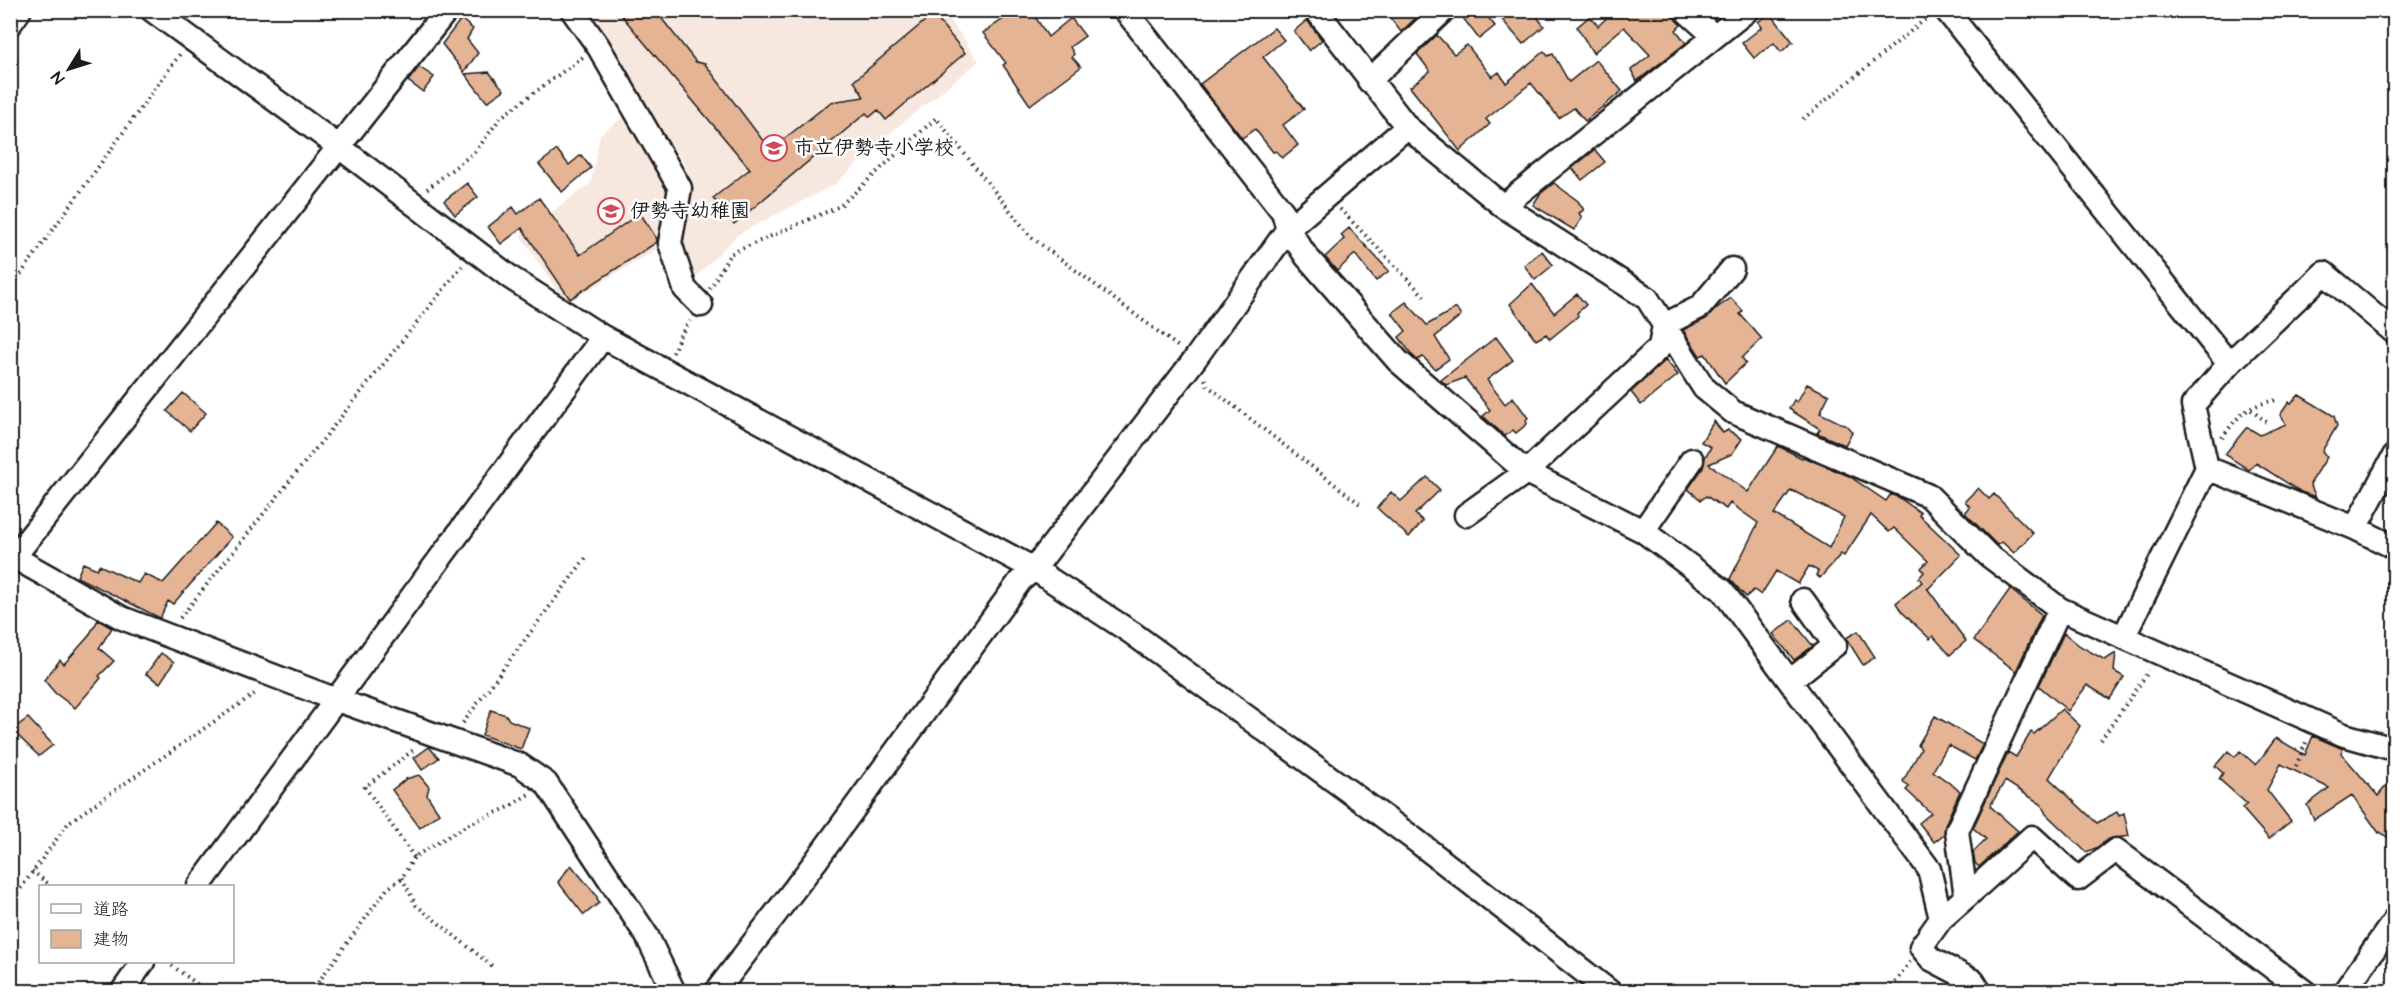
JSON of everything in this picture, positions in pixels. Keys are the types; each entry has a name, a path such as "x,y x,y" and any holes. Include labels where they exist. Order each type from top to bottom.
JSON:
{"street":[{"path":"10,24 20,10"},
{"path":"152,10 338,146 511,278 603,337 1034,569 1132,633 1405,832 1610,992"},
{"path":"447,10 12,558 122,618 337,700 520,765 546,783 646,936 674,992"},
{"path":"572,10 598,46 680,188 670,243 685,289 701,305"},
{"path":"1125,10 1283,212 1288,229 1306,256 1398,361 1526,472 1643,531 1722,590 1929,869 1941,918"},
{"path":"1316,10 1407,127 1503,206 1647,298 1704,387 1733,412 1929,496 1988,555 2060,609 2344,735 2394,748"},
{"path":"1369,81 1444,10"},
{"path":"1685,10 1714,36"},
{"path":"1503,206 1748,10"},
{"path":"1946,10 2229,364"},
{"path":"716,992 815,862 1020,581 1034,569 1195,359 1288,229 1407,127"},
{"path":"1664,325 1700,308 1732,269"},
{"path":"2124,636 2207,468 2193,405 2229,364 2324,273 2394,332"},
{"path":"1466,515 1526,472 1660,347 1664,325"},
{"path":"200,885 603,337"},
{"path":"2355,528 2394,456"},
{"path":"1643,531 1692,460"},
{"path":"2207,468 2355,528 2394,547"},
{"path":"1791,680 1835,645 1803,600"},
{"path":"1966,897 1957,831 2060,609"},
{"path":"1980,992 1973,981 1931,959 1921,947 1941,918 2032,837 2078,879 2116,850 2305,992"},
{"path":"2344,992 2394,921"},
{"path":"122,992 142,963"}],"path":[{"path":"1803,119 1936,10"},
{"path":"10,290 191,39"},
{"path":"416,205 422,192 476,151 501,117 598,46"},
{"path":"666,371 678,337 701,305 730,254 840,206 936,118 1031,237 1195,359 1208,386 1360,504"},
{"path":"1327,195 1425,297"},
{"path":"166,635 475,250"},
{"path":"2207,468 2219,441 2233,422 2254,404 2276,400"},
{"path":"2251,410 2269,424"},
{"path":"414,857 365,787 442,737 588,555"},
{"path":"2101,740 2162,653"},
{"path":"10,903 69,822 278,678"},
{"path":"2296,766 2314,722"},
{"path":"311,992 387,889 402,878 414,857 467,825 507,808 546,783"},
{"path":"32,871 50,885"},
{"path":"402,878 416,904 492,966"},
{"path":"1888,992 1921,947"},
{"path":"168,963 208,992"}],"shaded area":[{"name":"市立伊勢寺小学校","path":"587,11 944,11 979,61 895,129 835,184 737,235 692,281 678,238 688,200 686,167"},
{"name":"伊勢寺幼稚園","path":"632,111 674,186 662,246 566,304 520,235 591,183 600,134"}],"building":[{"path":"617,10 655,10 696,62 705,64 770,150 831,102 864,97 854,81 933,14 965,53 886,120 878,110 870,117 866,113 734,224 713,198 750,169"},
{"path":"1017,10 1031,10 1048,37 1071,18 1085,36 1070,47 1074,54 1072,57 1081,67 1030,105 1003,65 1006,63 983,33"},
{"path":"1384,10 1424,10 1401,32"},
{"path":"1457,10 1482,10 1495,26 1479,39"},
{"path":"1494,10 1532,10 1544,26 1523,44"},
{"path":"1609,10 1672,10 1681,25 1676,30 1686,43 1637,81 1631,70 1650,55 1624,27 1593,53 1577,27 1590,16 1598,26 1612,13"},
{"path":"1770,13 1793,42 1781,52 1774,43 1754,58 1742,43 1762,27 1758,22"},
{"path":"461,19 473,29 467,39 478,53 464,72 442,44"},
{"path":"1307,20 1322,40 1309,51 1294,31"},
{"path":"1274,28 1284,40 1263,57 1304,109 1283,125 1298,145 1282,158 1276,151 1273,152 1255,129 1242,138 1200,84"},
{"path":"1437,35 1454,54 1467,45 1492,77 1499,72 1506,83 1544,51 1548,56 1553,54 1569,82 1596,60 1622,91 1585,121 1574,108 1559,118 1531,83 1486,119 1490,124 1460,151 1410,87 1430,71 1417,54"},
{"path":"419,67 434,77 423,92 408,81"},
{"path":"489,72 504,90 487,102 465,74"},
{"path":"557,150 569,165 581,155 591,168 562,192 539,164"},
{"path":"1595,150 1605,162 1582,180 1572,168"},
{"path":"467,183 478,197 455,215 444,201"},
{"path":"1554,183 1578,201 1584,210 1579,213 1582,218 1574,230 1533,205 1540,194"},
{"path":"539,198 580,255 640,213 657,242 570,299 522,228 501,244 488,227 513,207 518,214"},
{"path":"1349,228 1389,271 1376,281 1355,254 1337,271 1325,257 1344,239 1341,235"},
{"path":"1542,251 1553,265 1535,280 1524,265"},
{"path":"1532,284 1554,313 1577,294 1586,305 1577,313 1578,316 1550,339 1546,334 1536,340 1510,304"},
{"path":"1731,298 1743,311 1740,314 1762,339 1742,358 1746,363 1725,383 1705,354 1700,356 1683,330 1706,319"},
{"path":"1406,302 1427,325 1456,308 1461,315 1435,337 1449,359 1435,369 1423,357 1417,360 1399,337 1406,331 1392,313"},
{"path":"1496,337 1513,360 1487,380 1505,404 1513,397 1528,418 1527,424 1516,433 1513,430 1505,436 1483,416 1490,410 1465,378 1446,385 1441,380"},
{"path":"1666,360 1678,375 1641,405 1631,392"},
{"path":"1807,384 1829,395 1820,413 1847,426 1852,432 1845,445 1817,433 1820,429 1789,409 1794,400 1797,402"},
{"path":"183,393 206,413 190,431 167,411"},
{"path":"2299,395 2334,416 2337,426 2322,451 2327,457 2310,484 2316,497 2301,492 2256,463 2249,470 2225,454 2247,427 2260,435 2286,424 2280,415 2289,402 2291,403"},
{"path":"1714,421 1723,433 1728,430 1742,439 1732,454 1709,464 1748,492 1778,446 1849,476 1886,501 1891,494 1921,513 1919,515 1961,555 1927,588 1966,641 1950,655 1933,636 1930,639 1901,611 1896,603 1922,582 1919,578 1924,572 1921,568 1928,561 1894,528 1889,532 1871,515 1844,556 1841,554 1820,578 1816,575 1818,571 1809,566 1798,584 1776,571 1761,595 1754,590 1746,597 1730,579 1758,523 1730,503 1726,509 1706,496 1701,500 1688,489 1703,468 1705,457 1711,447 1701,442","holes":["1791,490 1844,517 1829,548 1774,514"]},
{"path":"1427,477 1440,490 1415,514 1423,521 1409,537 1377,508 1391,492 1401,501"},
{"path":"1978,488 1989,499 1994,494 2033,533 2014,553 2002,542 1997,545 1965,513 1970,507 1965,501"},
{"path":"216,523 232,537 173,604 168,601 160,618 77,577 83,563 97,569 99,565 138,583 144,574 163,583"},
{"path":"2010,589 2042,615 2016,671 1974,640"},
{"path":"98,620 112,628 99,648 114,661 99,676 101,678 75,708 55,693 44,680 60,660 64,664 88,637"},
{"path":"1792,620 1813,646 1794,660 1773,634"},
{"path":"1858,631 1875,657 1863,665 1846,638"},
{"path":"2064,633 2080,646 2105,660 2116,653 2114,671 2124,677 2110,699 2087,685 2068,711 2039,686"},
{"path":"161,653 174,662 160,683 146,674"},
{"path":"2062,709 2080,726 2049,778 2097,823 2117,812 2119,816 2124,813 2129,836 2108,839 2086,852 2046,814 2041,804 2005,781 1990,806 2018,831 1979,867 1975,863 1973,852 1986,839 1973,828 2008,752 2016,757 2031,732 2034,734"},
{"path":"491,710 506,715 509,720 529,728 521,749 482,735"},
{"path":"1935,716 1983,744 1975,760 1948,745 1933,771 1960,791 1945,825 1944,834 1934,842 1919,823 1931,813 1906,790 1909,787 1903,781 1921,749 1918,745"},
{"path":"28,718 53,745 39,756 12,730"},
{"path":"2313,736 2343,749 2341,753 2378,796 2394,776 2394,842 2379,833 2352,795 2314,820 2307,805 2329,788 2281,764 2267,790 2291,821 2269,839 2242,808 2247,804 2219,779 2223,773 2215,766 2228,751 2235,757 2240,751 2256,765 2276,738 2305,755"},
{"path":"429,747 439,758 422,770 414,758"},
{"path":"419,775 429,787 427,795 439,813 420,828 392,790 406,779"},
{"path":"571,865 596,895 599,903 584,915 558,882"}],"place":[{"name":"市立伊勢寺小学校","path":"774,148"},
{"name":"伊勢寺幼稚園","path":"611,211"}]}
